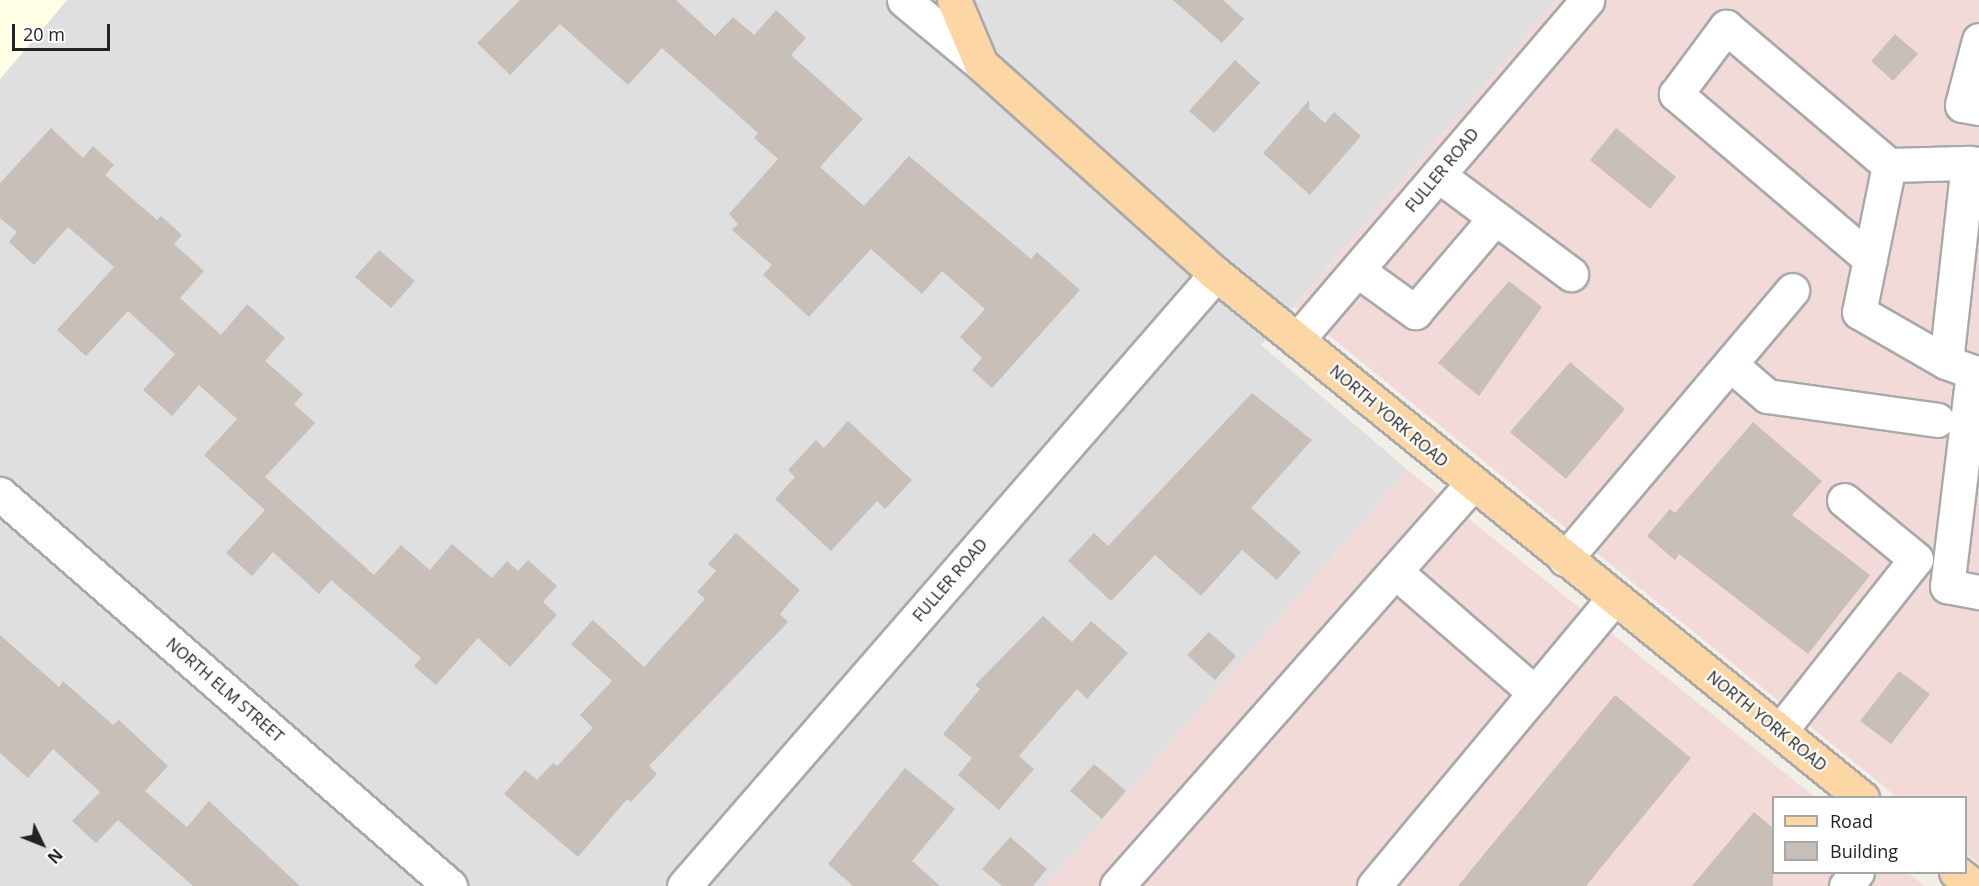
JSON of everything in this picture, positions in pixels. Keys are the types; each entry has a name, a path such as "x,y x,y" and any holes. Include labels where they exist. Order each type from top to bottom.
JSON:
{"main road":[{"name":"NORTH YORK ROAD","path":"954,0 981,64 1216,274 1472,484 1860,796"},
{"path":"1957,874 1973,886"}],"street":[{"path":"904,0 981,64"},
{"name":"FULLER ROAD","path":"1297,340 1587,0"},
{"path":"1870,259 1676,94 1726,27 1889,165 1974,163 1946,362"},
{"path":"1979,40 1962,105 1979,108"},
{"path":"1889,165 1859,312 1946,362 1973,372 1947,586 1979,592"},
{"path":"1438,175 1571,274"},
{"path":"1357,270 1415,312 1495,218"},
{"name":"FULLER ROAD","path":"684,886 1216,274"},
{"path":"1565,559 1792,290"},
{"path":"1730,364 1767,396 1937,420"},
{"path":"1117,886 1397,573 1472,484"},
{"name":"NORTH ELM STREET","path":"0,494 450,886"},
{"path":"1780,731 1916,559 1844,500"},
{"path":"1397,573 1535,693"},
{"path":"1374,886 1614,598"},
{"path":"1846,886 1856,874"}],"shaded area":[{"path":"0,0 67,0 0,79"},
{"path":"67,0 1557,0 1261,345 1408,470 1046,886 0,886 0,79"},
{"path":"1557,0 1979,0 1979,864 1967,854 1967,796 1896,796 1294,307"},
{"path":"1408,470 1814,796 1772,796 1772,874 1909,874 1925,886 1046,886"}],"building":[{"path":"520,0 676,0 715,36 733,17 754,35 776,10 806,38 791,55 863,119 820,167 864,206 909,156 1031,259 1037,252 1080,290 992,388 972,370 982,358 960,337 985,309 942,271 922,294 871,249 809,317 763,275 772,265 732,230 738,224 729,214 778,159 754,138 758,133 662,48 628,85 560,24 510,75 477,43"},
{"path":"1173,0 1223,0 1244,19 1222,43"},
{"path":"1895,34 1918,54 1893,81 1871,61"},
{"path":"1235,60 1260,83 1214,133 1189,111"},
{"path":"1309,100 1309,109 1325,123 1334,112 1361,136 1310,195 1263,153"},
{"path":"51,128 83,158 93,146 114,165 105,175 157,220 161,216 182,235 174,244 204,271 180,298 221,335 247,304 285,338 265,361 303,394 294,404 315,423 265,477 374,575 401,545 430,570 452,544 492,578 507,561 518,571 528,560 557,586 543,602 557,615 510,667 478,638 436,685 414,666 421,658 331,580 319,594 273,552 252,576 226,553 265,510 204,455 237,419 199,385 172,416 143,390 175,354 128,311 86,356 57,330 114,267 68,227 34,265 9,242 17,232 0,218 0,183"},
{"path":"1616,128 1676,177 1650,209 1590,160"},
{"path":"379,250 415,281 391,308 355,277"},
{"path":"1509,281 1542,307 1479,396 1438,363"},
{"path":"1570,362 1625,409 1566,479 1510,432"},
{"path":"1252,393 1312,440 1251,508 1301,552 1277,580 1242,550 1201,596 1155,555 1111,601 1068,561 1094,533 1108,546"},
{"path":"848,421 912,480 885,509 877,501 831,551 775,499 795,477 788,470 816,440 824,448"},
{"path":"1753,422 1822,481 1792,515 1870,575 1808,654 1679,554 1675,560 1647,536 1670,509 1675,513"},
{"path":"736,533 800,590 780,614 788,622 649,766 657,774 631,802 627,799 578,857 504,794 525,770 537,780 553,763 557,766 593,728 580,715 612,681 571,644 593,620 644,667 705,599 697,592 716,571 708,564"},
{"path":"1043,616 1072,642 1091,621 1128,653 1087,699 1077,689 1019,756 1034,769 999,810 958,775 972,758 943,734 980,689 975,685"},
{"path":"1209,632 1236,656 1215,680 1187,655"},
{"path":"0,635 59,687 63,681 113,725 119,720 168,766 145,791 187,827 209,801 300,886 193,886 118,820 96,843 72,821 100,792 53,749 28,778 0,753"},
{"path":"1899,671 1930,694 1891,744 1860,721"},
{"path":"1615,695 1691,758 1586,886 1458,886"},
{"path":"1094,764 1126,791 1102,819 1070,791"},
{"path":"905,768 955,809 912,861 940,886 853,886 828,864"},
{"path":"1754,812 1772,827 1773,886 1692,886"},
{"path":"1010,837 1047,869 1033,886 1002,886 982,869"}]}
